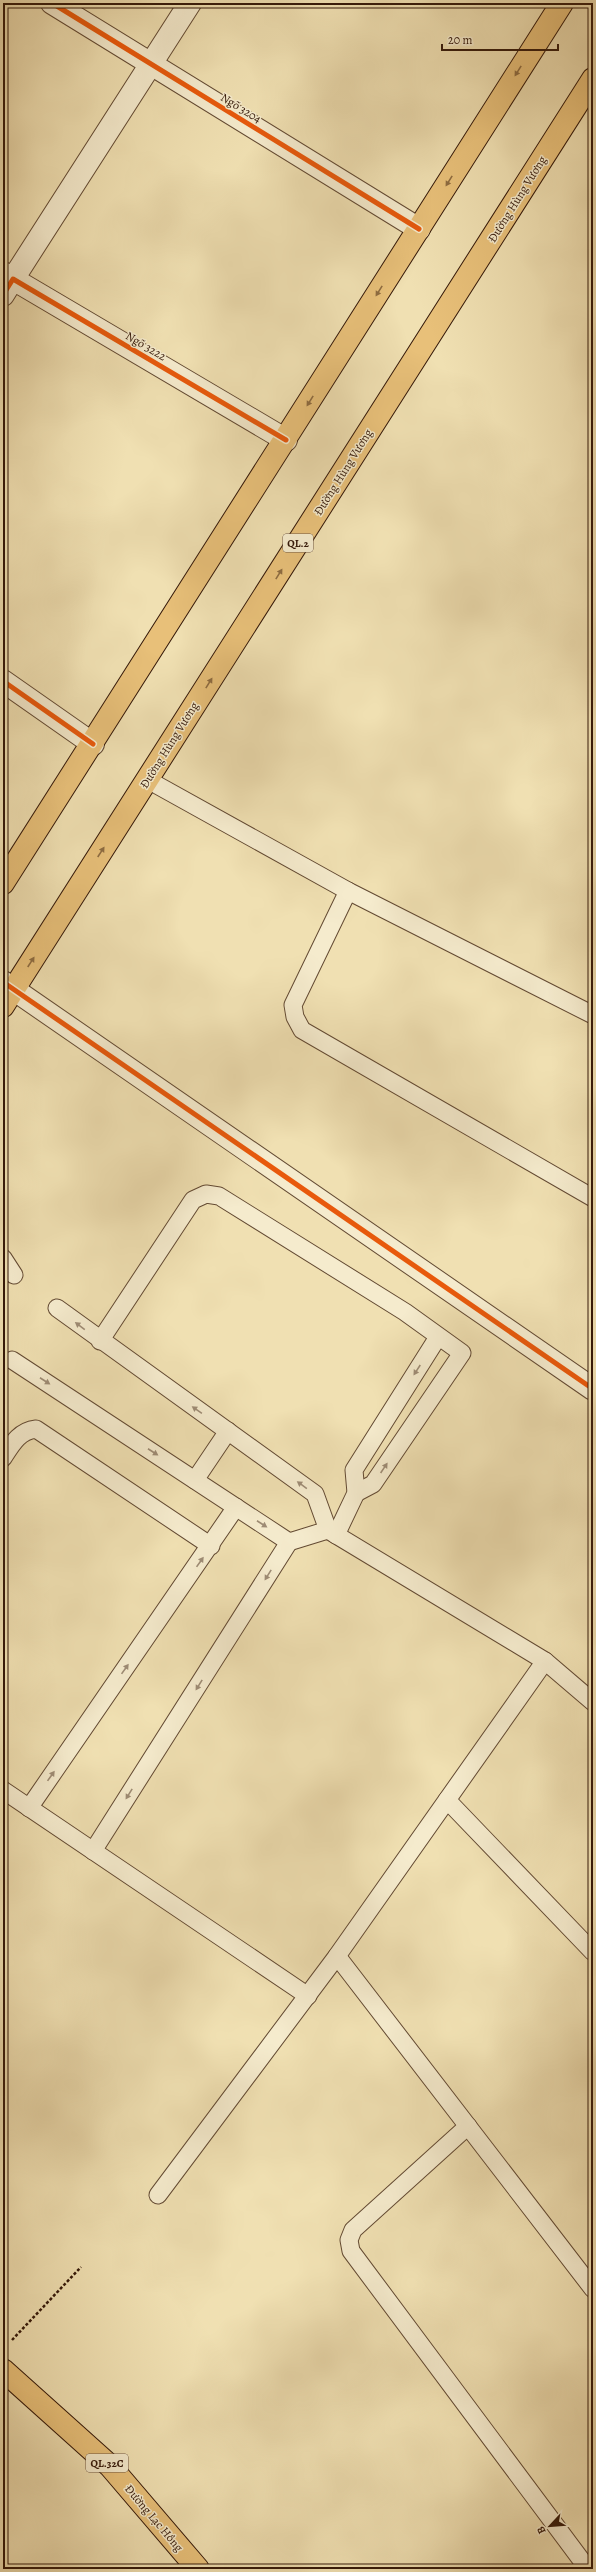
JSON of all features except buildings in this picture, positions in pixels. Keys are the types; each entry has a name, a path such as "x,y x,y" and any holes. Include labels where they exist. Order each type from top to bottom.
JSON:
{"main road":[{"path":"3,883 93,744 562,3"},
{"name":"Đường Hùng Vương","path":"6,993 148,780 593,79"},
{"name":"Đường Lạc Hồng","path":"3,2370 110,2466 198,2569"}],"street":[{"name":"Ngõ 3204","path":"52,3 419,229"},
{"path":"6,282 152,65 190,3"},
{"name":"Ngõ 3222","path":"6,282 286,440"},
{"path":"3,681 93,744"},
{"path":"6,993 593,1389"}],"lane":[{"path":"148,780 348,891 593,1015"},
{"path":"348,891 293,1005 295,1016 302,1030 593,1198"},
{"path":"12,1360 289,1542 332,1533 356,1493 373,1484 462,1353 404,1312 219,1196 206,1194 194,1200 100,1341"},
{"path":"3,1258 14,1275"},
{"path":"57,1308 100,1341 228,1431 314,1494 332,1533 545,1661 593,1702"},
{"path":"356,1493 354,1470 438,1337"},
{"path":"3,1458 21,1434 27,1430 36,1429 211,1546"},
{"path":"195,1480 228,1431"},
{"path":"29,1808 211,1546 236,1507"},
{"path":"93,1851 289,1542"},
{"path":"158,2195 337,1956 545,1661"},
{"path":"3,1790 308,1996"},
{"path":"447,1800 593,1952"},
{"path":"337,1956 593,2289"},
{"path":"468,2126 353,2230 349,2240 351,2251 588,2569"}],"path":[{"path":"8,2343 80,2267"}],"cycle path":[{"path":"52,3 419,229"},
{"path":"3,295 13,279 286,440"},
{"path":"3,681 93,744"},
{"path":"3,982 593,1389"}]}
